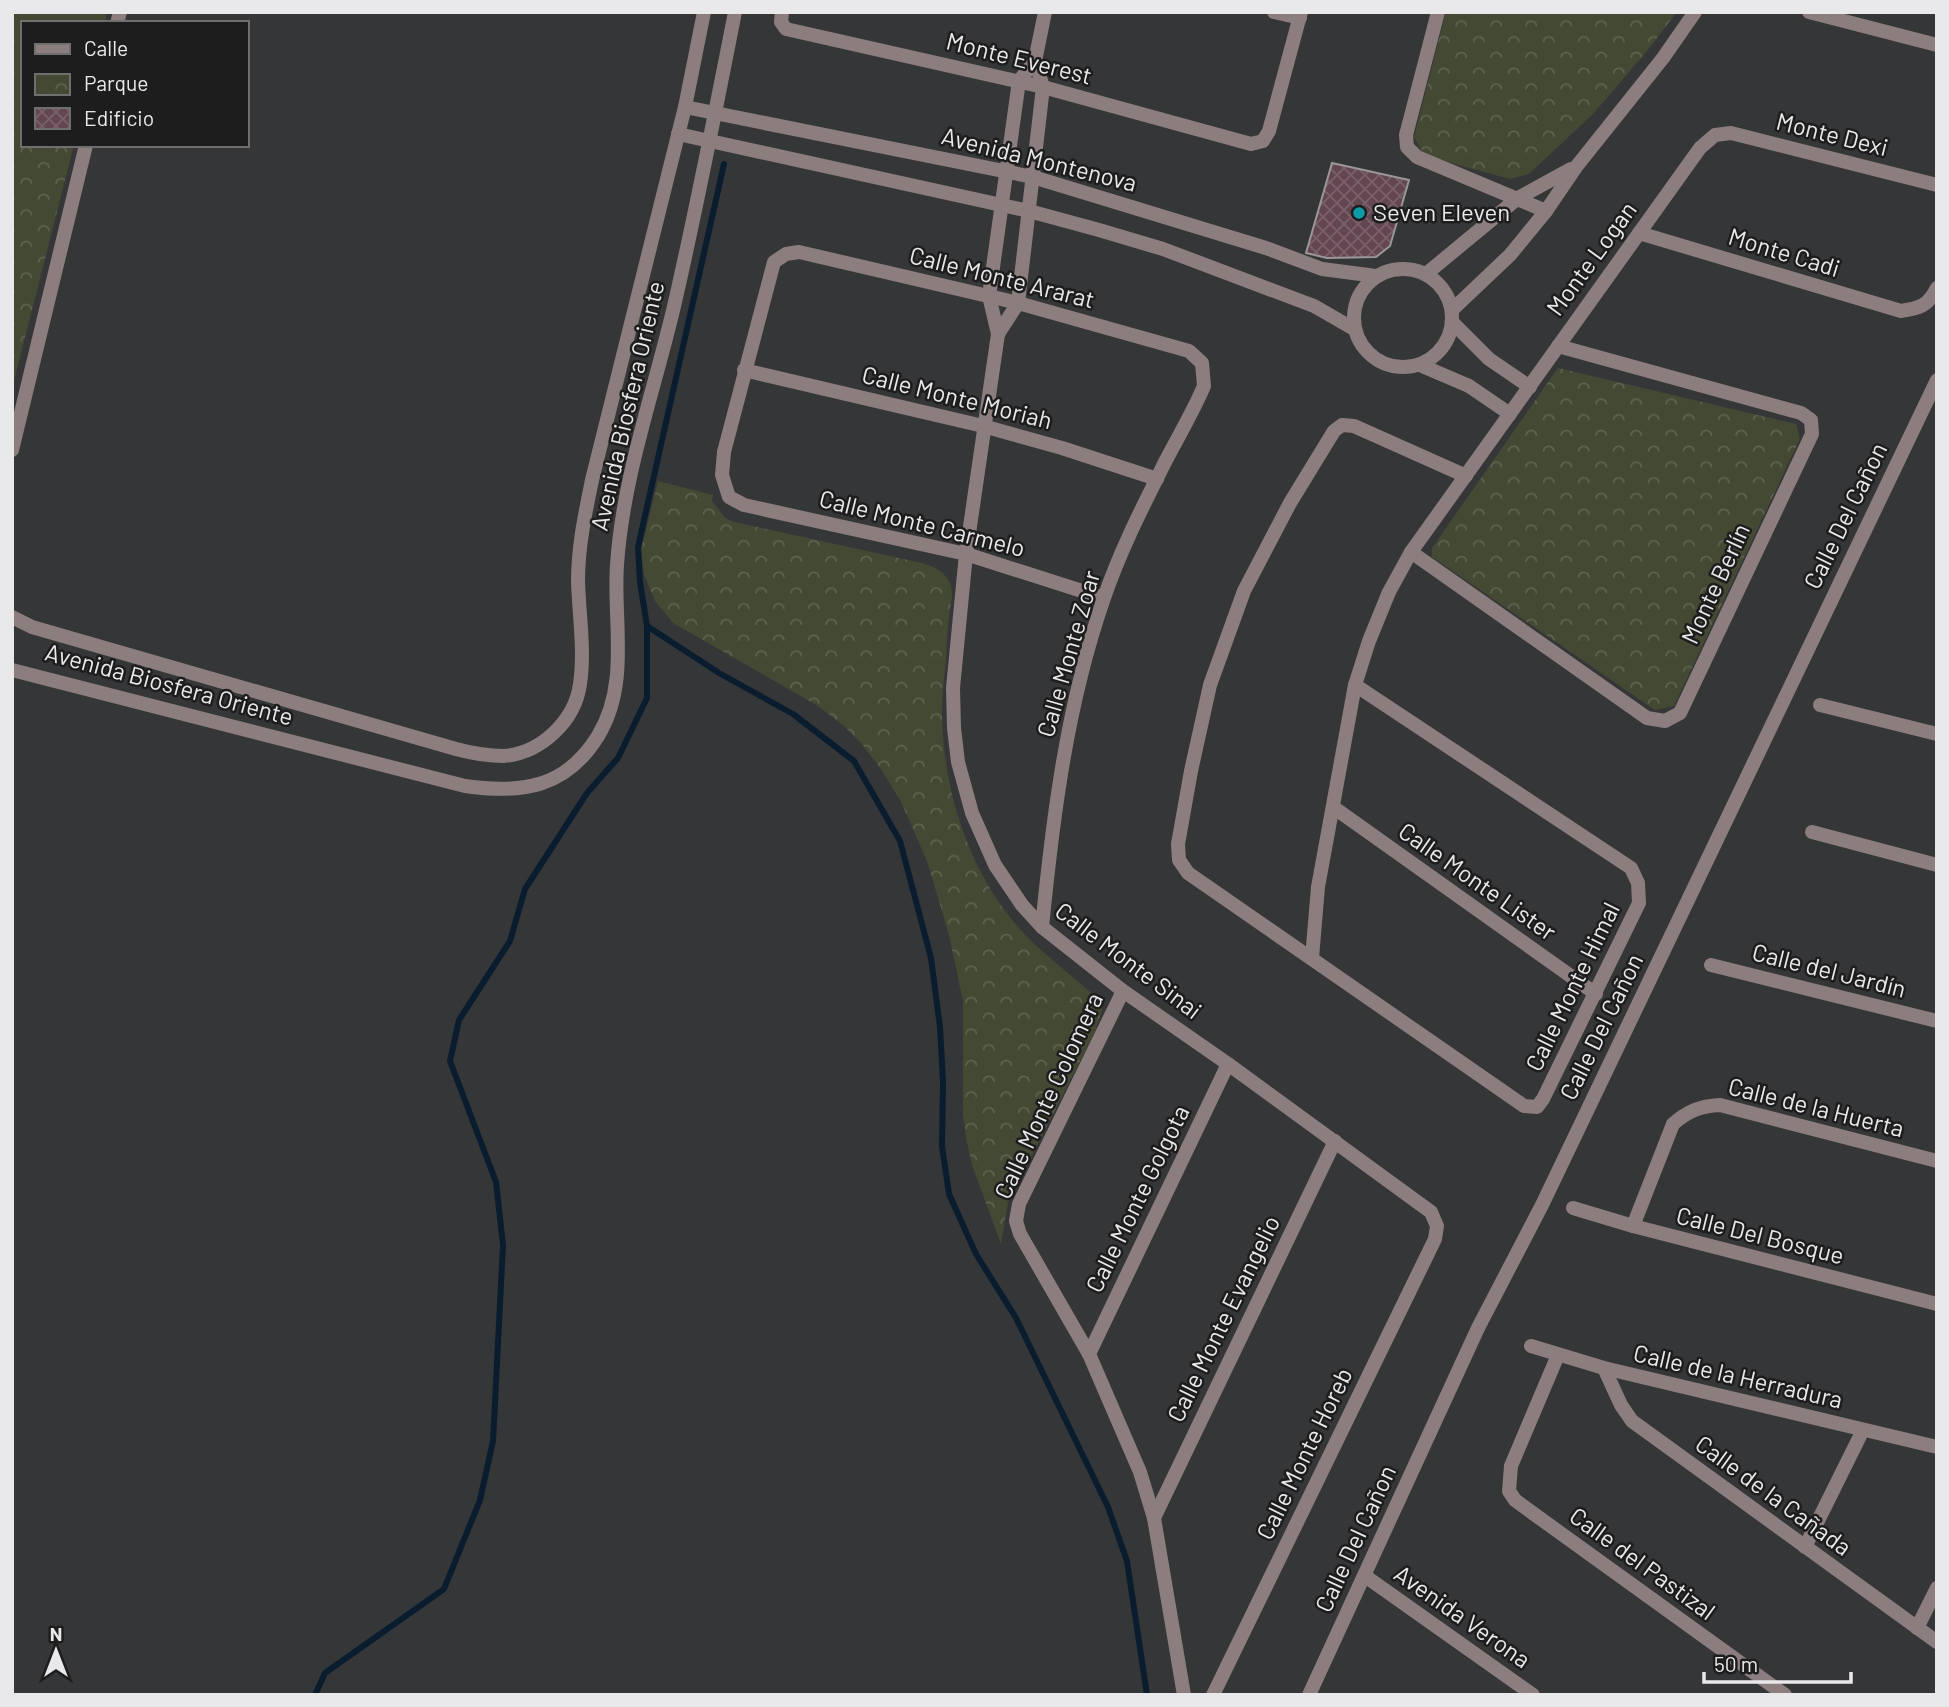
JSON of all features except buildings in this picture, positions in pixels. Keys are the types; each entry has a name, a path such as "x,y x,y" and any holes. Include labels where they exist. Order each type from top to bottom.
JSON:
{"street":[{"name":"Avenida Biosfera Oriente","path":"12,617 32,627 456,749 505,756 530,750 548,738 567,719 580,684 578,582 582,525 685,107 704,12"},
{"name":"Avenida Biosfera Oriente","path":"12,670 465,786 497,791 538,785 564,773 582,758 599,735 610,713 616,683 617,566 623,519 649,400 674,304 734,12"},
{"path":"998,334 989,296 1019,81 1035,61 1045,12"},
{"path":"1274,12 1300,15"},
{"path":"1438,12 1406,135 1407,147 1417,157 1546,211"},
{"path":"1452,317 1510,255 1546,211 1576,167 1695,12"},
{"path":"1808,12 1937,45"},
{"name":"Monte Everest","path":"782,15 782,24 786,29 1043,86 1251,144 1263,141 1269,131 1300,15"},
{"path":"998,334 1018,303 1043,86 1035,61"},
{"name":"Avenida Montenova","path":"685,107 1033,177 1253,244 1322,270 1376,276"},
{"name":"Monte Dexi","path":"1715,135 1731,133 1937,184"},
{"path":"678,134 1029,211 1163,249 1314,306 1354,329"},
{"name":"Monte Logan","path":"1312,958 1318,887 1355,685 1389,592 1411,552 1465,476 1700,148 1715,135"},
{"path":"12,450 86,147"},
{"path":"1426,274 1518,198 1576,167"},
{"name":"Monte Cadi","path":"1639,233 1901,311 1917,308 1930,301 1937,288"},
{"name":"Calle Monte Ararat","path":"744,370 771,268 779,258 799,252 1018,303 1189,351 1199,358 1204,370"},
{"path":"1401,268 1426,274 1438,282 1447,295 1452,317 1449,337 1442,349 1420,365 1406,368 1379,361 1359,342 1354,329 1353,314 1364,286 1376,276 1401,268"},
{"path":"1452,317 1489,359 1530,387"},
{"name":"Calle Monte Sinai","path":"998,334 966,554 953,688 958,762 972,813 995,864 1022,905 1042,927 1123,991 1431,1212 1436,1221 1437,1232"},
{"name":"Monte Berlín","path":"1411,552 1647,718 1665,721 1680,713 1812,434 1811,420 1801,413 1558,346"},
{"path":"1420,365 1469,386 1510,414"},
{"name":"Calle Monte Moriah","path":"744,370 983,426 1062,448 1157,480"},
{"name":"Calle Monte Carmelo","path":"744,370 722,465 729,498 744,505 966,554 1104,598"},
{"name":"Calle Monte Zoar","path":"1042,927 1065,748 1081,677 1104,598 1157,480 1204,386 1204,370"},
{"name":"Calle Del Cañon","path":"1309,1695 1478,1328 1542,1205 1937,380"},
{"path":"1312,958 1188,873 1179,860 1178,844 1210,685 1244,591 1290,503 1334,431 1342,425 1354,426 1465,476"},
{"name":"Calle Monte Himal","path":"1312,958 1524,1106 1537,1107 1596,994 1639,902 1638,883 1630,868 1355,685"},
{"path":"1821,705 1937,734"},
{"name":"Calle Monte Lister","path":"1332,807 1596,994"},
{"path":"1812,832 1937,865"},
{"name":"Calle del Jardín","path":"1711,965 1937,1021"},
{"name":"Calle Monte Colomera","path":"1089,1354 1020,1234 1016,1221 1019,1204 1123,991"},
{"name":"Calle Monte Golgota","path":"1089,1354 1228,1064"},
{"name":"Calle de la Huerta","path":"1633,1226 1673,1124 1685,1114 1702,1106 1720,1105 1937,1161"},
{"name":"Calle Monte Evangelio","path":"1154,1518 1335,1141"},
{"name":"Calle Del Bosque","path":"1573,1208 1633,1226 1937,1304"},
{"name":"Calle Monte Horeb","path":"1213,1695 1437,1232"},
{"name":"Calle de la Herradura","path":"1531,1346 1604,1368 1937,1447"},
{"path":"1089,1354 1120,1421 1154,1518 1184,1695"},
{"name":"Calle del Pastizal","path":"1558,1355 1511,1466 1509,1492 1534,1514 1785,1695"},
{"name":"Calle de la Cañada","path":"1604,1368 1621,1405 1632,1421 1937,1642"},
{"path":"1805,1547 1863,1430"},
{"name":"Avenida Verona","path":"1365,1576 1533,1695"},
{"path":"1917,1628 1937,1588"}],"green space":[{"path":"12,12 107,12 105,21 21,21 21,147 73,147 12,389"},
{"path":"1446,12 1677,12 1593,114 1529,174 1510,179 1425,156 1414,137"},
{"path":"1558,368 1796,424 1800,439 1674,706 1655,710 1432,557 1432,548"},
{"path":"658,481 713,495 712,501 725,518 734,522 922,563 940,571 948,579 952,597 943,694 943,741 960,823 982,874 1013,921 1033,943 1099,1000 1102,1010 1095,1032 1008,1202 1001,1244 972,1165 966,1138 963,1115 963,1001 949,935 928,864 901,802 881,769 844,726 818,706 673,623 655,601 644,574 641,550"}],"waterway":[{"path":"315,1695 325,1673 444,1589 480,1500 493,1441 503,1245 496,1182 450,1061 459,1020 510,941 525,889 587,793 618,758 647,698 647,626 638,547 724,164"},
{"path":"647,626 719,673 793,714 854,761 900,841 931,958 940,1027 942,1146 949,1194 976,1254 1016,1318 1108,1507 1127,1561 1147,1695"}],"place":[{"name":"Seven Eleven","path":"1359,213"}]}
